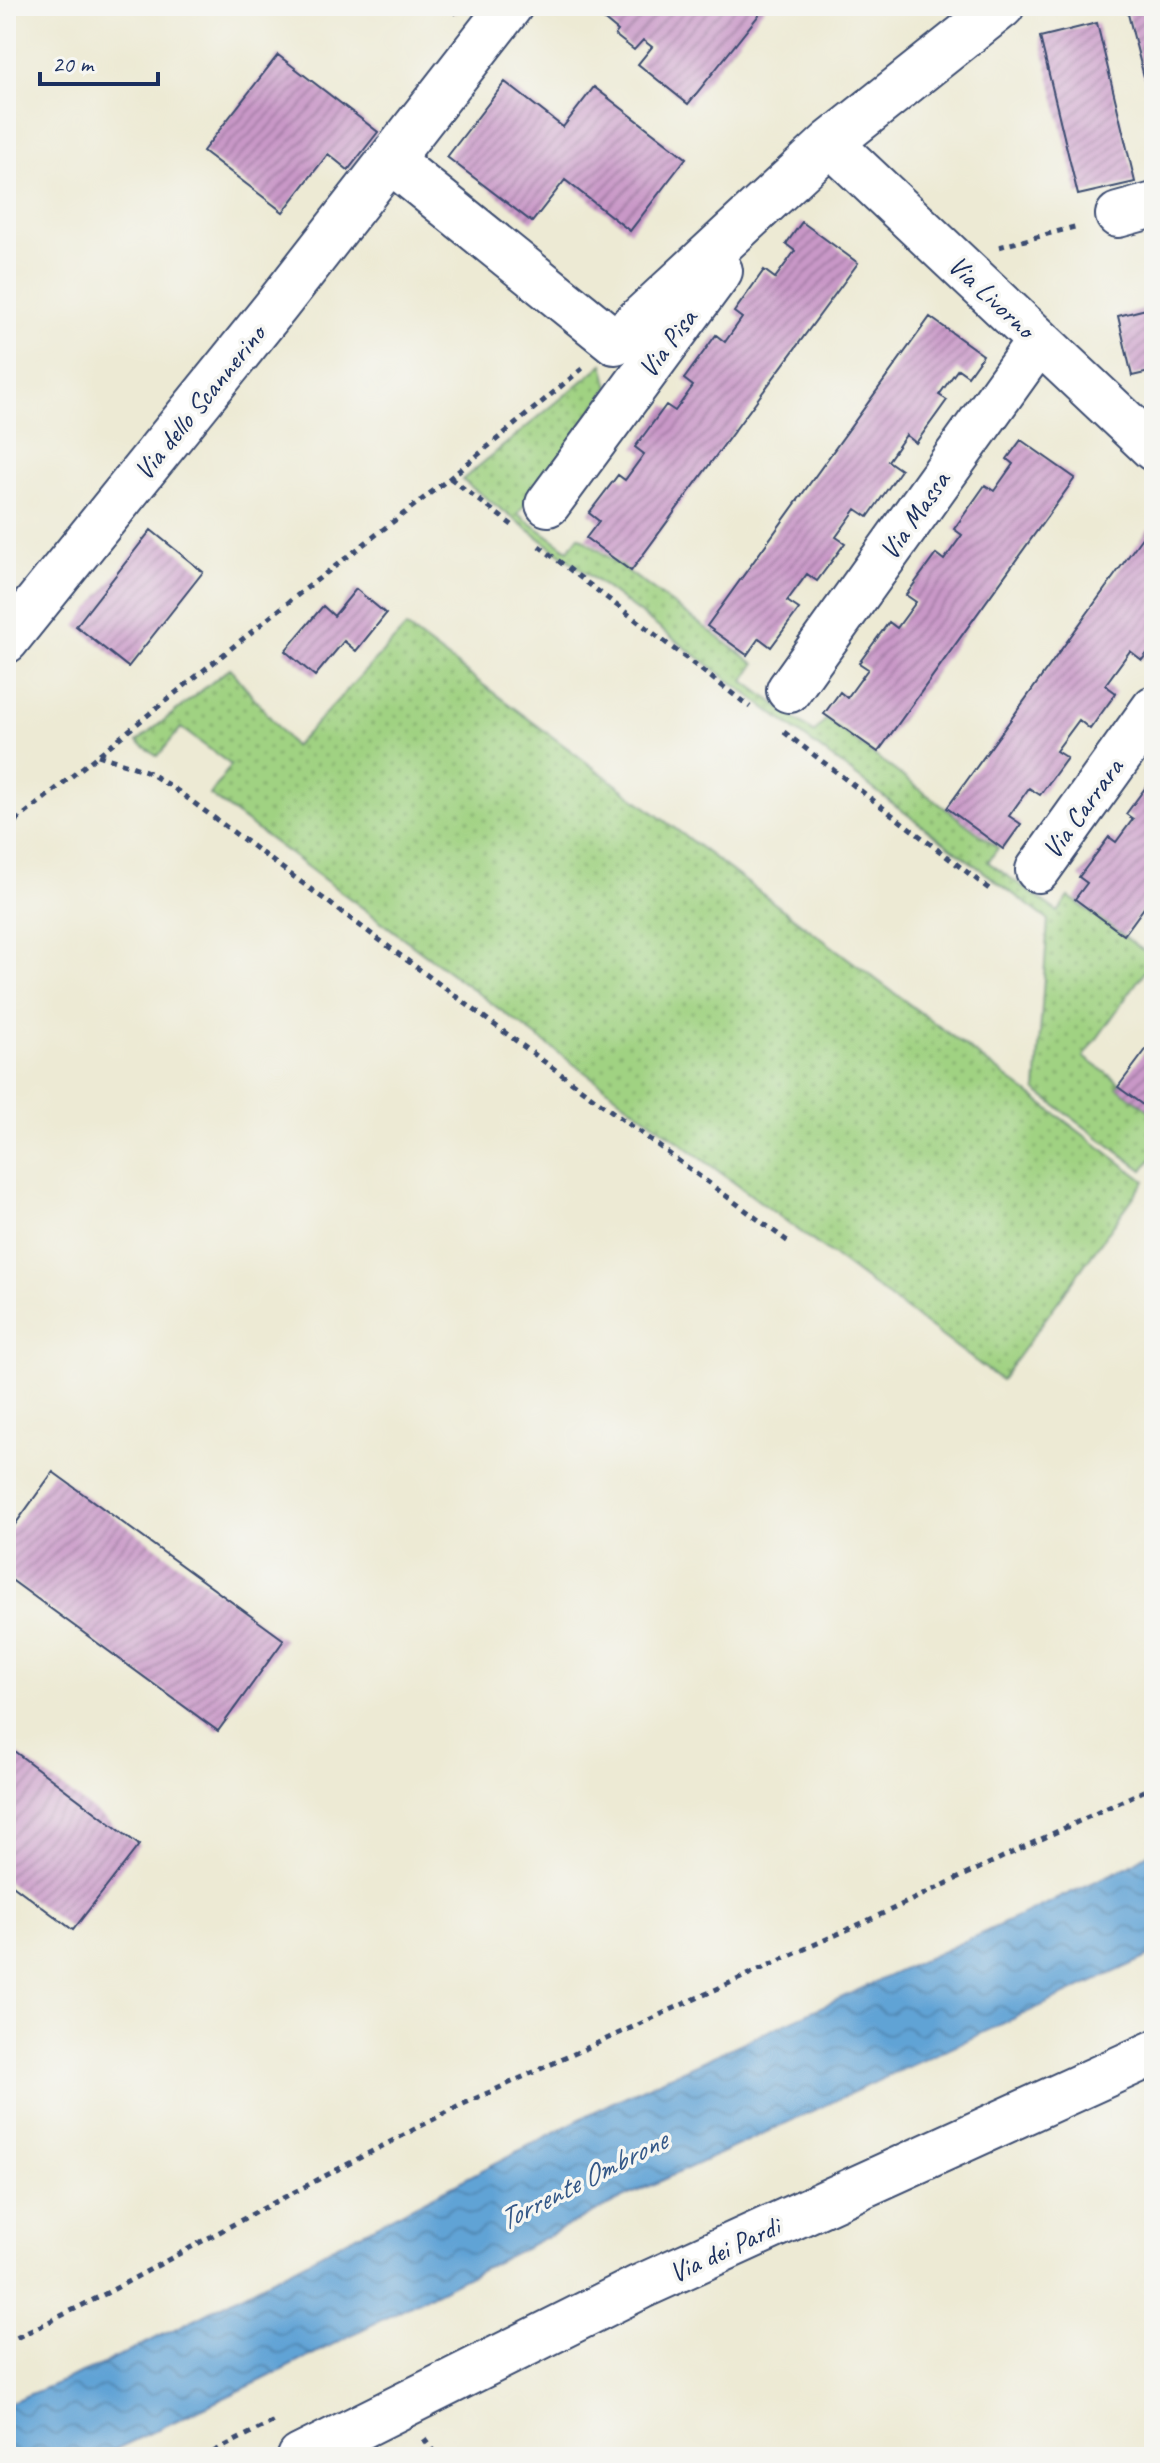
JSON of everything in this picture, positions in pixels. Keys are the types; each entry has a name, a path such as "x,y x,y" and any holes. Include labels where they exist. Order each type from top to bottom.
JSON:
{"street":[{"name":"Via dello Scannerino","path":"6,641 391,161 510,6"},
{"name":"Via Pisa","path":"615,342 830,143 1002,6"},
{"name":"Via Livorno","path":"830,143 1154,449"},
{"path":"391,161 615,342"},
{"name":"Via Pisa","path":"530,515 785,183"},
{"name":"Via Massa","path":"774,709 1039,341"},
{"name":"Via Carrara","path":"1038,870 1154,708"},
{"name":"Via dei Pardi","path":"300,2457 640,2287 1154,2053"}],"path":[{"path":"953,259 1136,210"},
{"path":"6,829 295,597 450,478 615,342"},
{"path":"450,478 530,515"},
{"path":"538,545 774,709 993,892"},
{"path":"98,755 146,771 175,789 790,1243"},
{"path":"6,2343 105,2294 459,2106 1154,1786"}],"green space":[{"path":"603,364 609,387 518,514 568,550 579,536 755,664 744,681 814,733 826,719 998,848 988,862 1058,912 1069,897 1154,958 1084,1057 1120,1083 1117,1087 1154,1114 1154,1155 1143,1170 1036,1091 1048,920 462,480"},
{"path":"406,627 1145,1181 1001,1380 210,795 231,765 181,728 158,756 137,742 230,668 294,747"}],"water":[{"name":"Torrente Ombrone","path":"1154,1850 1154,1954 623,2198 262,2380 99,2457 6,2457 6,2404 104,2364 203,2315 611,2103 1129,1866"}],"building":[{"path":"445,6 461,6 455,14"},
{"path":"608,6 766,6 688,104 638,64 652,47 643,40 634,50 615,35 618,31 600,16"},
{"path":"1154,6 1153,112 1127,10"},
{"path":"1097,23 1135,182 1078,195 1040,37"},
{"path":"278,55 378,132 348,170 328,154 283,212 203,151"},
{"path":"505,82 563,127 594,87 686,158 630,231 565,180 532,222 447,157"},
{"path":"802,222 858,263 631,571 586,538 599,521 589,513 618,475 625,480 644,454 635,447 666,405 675,411 693,386 684,379 716,335 725,342 742,318 734,312 764,270 775,278 795,251 786,244"},
{"path":"1154,307 1154,371 1132,376 1118,316"},
{"path":"930,317 983,355 968,376 958,369 939,395 947,400 916,443 906,435 888,461 901,470 868,517 856,509 836,537 845,543 817,581 807,574 787,601 799,609 771,647 759,638 747,655 707,626"},
{"path":"1021,440 1075,478 878,752 824,714 840,692 847,698 868,669 859,663 889,622 897,628 916,602 906,595 936,554 944,560 962,535 954,529 985,485 994,491 1013,464 1007,459"},
{"path":"1148,529 1154,533 1154,644 1142,660 1130,651 1105,685 1116,693 1090,729 1079,720 1056,751 1067,758 1040,795 1029,788 1009,816 1021,824 1003,849 947,808"},
{"path":"151,530 203,572 128,667 76,626"},
{"path":"356,589 386,614 356,651 344,641 315,676 285,651 323,606 334,616"},
{"path":"1154,776 1154,894 1124,935 1075,899 1087,883 1079,877 1109,837 1116,842 1133,819 1126,814"},
{"path":"1154,1039 1154,1113 1118,1087"},
{"path":"53,1472 284,1640 218,1731 6,1576 6,1537"},
{"path":"6,1745 139,1845 73,1930 6,1880"}]}
